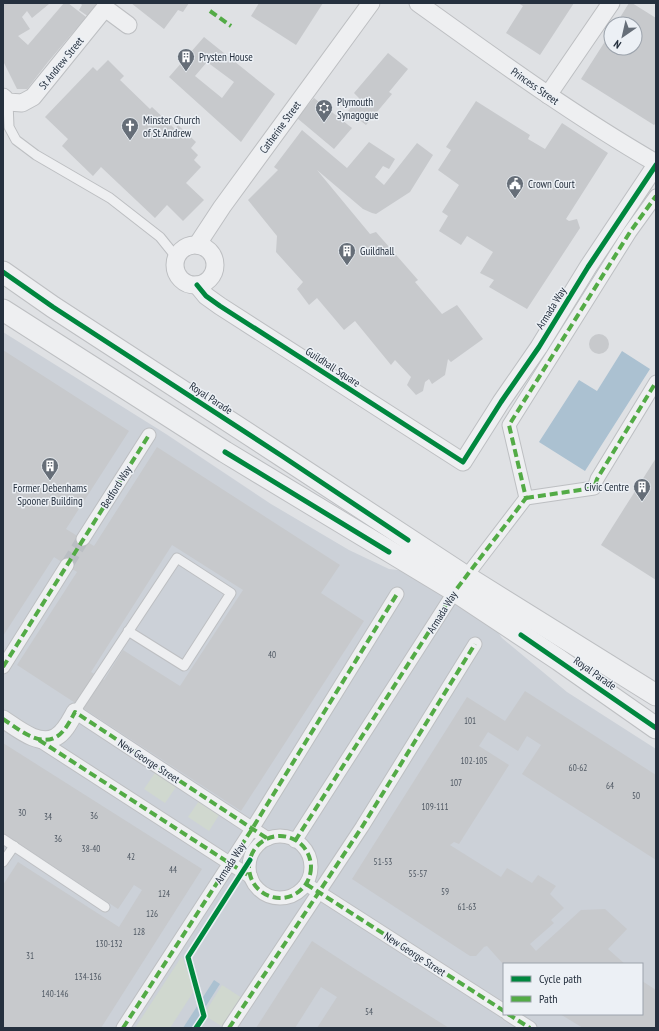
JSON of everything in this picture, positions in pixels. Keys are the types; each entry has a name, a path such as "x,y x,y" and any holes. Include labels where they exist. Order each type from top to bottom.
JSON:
{"street":[{"name":"Princess Street","path":"418,3 548,95 656,164"},
{"path":"548,95 611,3"},
{"name":"St Andrew Street","path":"6,100 22,103 33,97 107,5 128,25"},
{"name":"Catherine Street","path":"197,245 226,201 340,47 368,6"},
{"name":"Armada Way","path":"462,462 539,347 588,267 656,164"},
{"path":"656,196 630,232 509,425 526,498 594,488 597,479 656,382"},
{"path":"191,245 204,247 209,250 215,262 213,275 209,280 203,283 197,285 190,284 179,277 176,271 177,258 180,252 191,245"},
{"name":"Royal Parade","path":"3,272 59,311 282,456 460,584 559,660 656,728"},
{"name":"Guildhall Square","path":"197,285 206,296 220,306 462,462"},
{"name":"Royal Parade","path":"3,310 231,456 656,694"},
{"name":"Bedford Way","path":"83,539 149,435"},
{"name":"Armada Way","path":"295,841 460,584 526,498"},
{"path":"3,667 67,565"},
{"name":"Armada Way","path":"123,1028 252,829 397,594"},
{"path":"229,1028 362,827 475,644"},
{"path":"3,719 22,732 48,741 57,737 64,730 75,712"},
{"name":"New George Street","path":"75,712 268,839"},
{"path":"36,738 251,877"},
{"path":"280,836 291,838 295,841 300,843 307,852 311,863 311,874 306,884 299,892 288,898 277,898 266,895 258,889 249,871 250,860 254,851 261,843 268,839 280,836"},
{"name":"New George Street","path":"306,884 503,1010"},
{"path":"510,1015 530,1028"}],"lane":[{"path":"6,100 10,127 16,140 36,155 110,198 160,237 177,258"},
{"path":"75,712 128,631 177,558 231,593 184,666 128,631"},
{"path":"3,839 105,908"},
{"path":"3,862 14,846"}],"shaded area":[{"path":"3,332 166,434 271,504 349,550 389,569 406,571 494,627 502,638 567,692 656,749 656,1028 3,1028"},
{"path":"155,773 176,787 165,803 144,789"},
{"path":"199,801 219,815 209,831 188,817"},
{"path":"182,956 194,991 170,1028 135,1028"},
{"path":"222,985 242,998 223,1027 207,1017 206,1011"}],"water":[{"path":"622,351 650,369 585,471 539,442 579,380 597,391"},
{"path":"214,980 220,984 192,1028 183,1028"}],"building":[{"path":"3,3 49,4 32,18 27,11 22,17 30,29 18,36 28,45 64,3 68,3 86,17 27,89 17,89 3,61"},
{"path":"80,3 98,3 89,17 79,10 82,5"},
{"path":"131,3 189,3 183,12 178,10 164,29"},
{"path":"259,3 323,3 296,45 251,16"},
{"path":"518,3 574,3 540,55 506,33 523,6"},
{"path":"629,3 632,3 656,18 656,123 654,125 581,79 603,45 603,56 643,56 643,16 621,16"},
{"path":"204,37 275,94 241,142 169,77","holes":["207,62 234,82 222,98 195,76"]},
{"path":"388,53 408,69 389,92 392,94 366,125 348,111 359,98 354,93"},
{"name":"Minster Church of St Andrew","path":"108,60 124,76 120,80 150,109 152,107 175,129 178,125 196,142 191,148 198,155 194,160 201,167 186,183 204,200 183,221 167,205 155,218 101,167 93,176 62,146 68,139 45,117 93,67 97,71"},
{"name":"Plymouth Synagogue","path":"314,98 352,128 334,149 297,118"},
{"name":"Crown Court","path":"476,101 530,135 528,139 545,149 562,123 608,153 566,219 569,221 577,219 580,228 527,309 489,287 494,280 480,273 493,252 467,236 461,245 439,231 448,216 442,212 459,185 438,170 451,150 446,147"},
{"name":"Guildhall","path":"302,130 347,168 369,142 395,159 389,169 383,166 375,177 384,185 417,143 433,155 410,192 376,214 363,209 317,170 370,234 376,232 418,280 415,282 442,314 457,305 483,339 451,362 448,359 445,375 432,384 429,379 425,382 423,391 416,395 407,385 411,377 395,360 391,365 355,321 344,330 317,298 309,305 297,289 303,282 276,252 277,236 248,200 278,170 274,167"},
{"path":"595,334 603,334 609,340 609,348 603,354 595,354 589,348 589,340"},
{"path":"3,350 129,431 66,529 94,546 157,447 340,565 321,593 364,621 241,811 17,665 77,572 54,557 3,636","holes":["172,545 243,590 180,686 123,650 104,680 91,672"]},
{"name":"Civic Centre","path":"656,458 656,580 601,545"},
{"path":"525,691 656,775 656,860 522,774 541,745 527,736 518,751 488,732 479,746 509,765 459,844 454,842 450,845 501,877 507,868 532,883 538,875 556,886 550,894 564,908 551,920 554,923 530,944 536,951 581,910 605,909 627,929 608,949 624,963 503,964 487,946 484,947 476,956 470,956 352,879 467,697 505,721"},
{"path":"3,743 202,869 101,1028 3,1028 3,885 18,862 119,927 142,890 134,885 118,909 3,833"},
{"path":"312,941 449,1028 317,1028 337,997 321,987 295,1028 256,1028"},
{"path":"643,982 656,990 656,1028 583,1028 562,1015 643,1015"}],"tunnel":[{"path":"67,565 83,539"}],"marked path":[{"path":"210,11 231,26"},
{"path":"295,841 455,591 526,498 509,425 630,232 656,196"},
{"path":"526,498 594,488 597,479 656,382"},
{"path":"3,667 149,435"},
{"path":"123,1028 252,829 397,594"},
{"path":"229,1028 362,827 475,644"},
{"path":"3,719 28,735 43,740 56,737 62,732 75,712 268,839"},
{"path":"39,740 251,877"},
{"path":"280,836 297,841 302,845 306,850 311,867 306,884 302,889 297,893 280,898 263,893 258,889 254,884 249,867 254,850 258,845 263,841 280,836"},
{"path":"306,884 503,1010"},
{"path":"510,1015 530,1028"}],"cycle path":[{"path":"197,285 206,296 220,306 463,462 501,402 539,347 588,267 656,165"},
{"path":"3,272 53,307 408,540"},
{"path":"225,452 389,552"},
{"path":"521,635 656,728"},
{"path":"196,1028 204,1016 188,957 250,860"}],"place":[{"name":"Prysten House","path":"186,72"},
{"name":"Plymouth Synagogue","path":"324,123"},
{"name":"Minster Church of St Andrew","path":"130,141"},
{"name":"Crown Court","path":"515,199"},
{"name":"Guildhall","path":"347,266"},
{"name":"Former Debenhams Spooner Building","path":"50,481"},
{"name":"Civic Centre","path":"642,502"}]}
